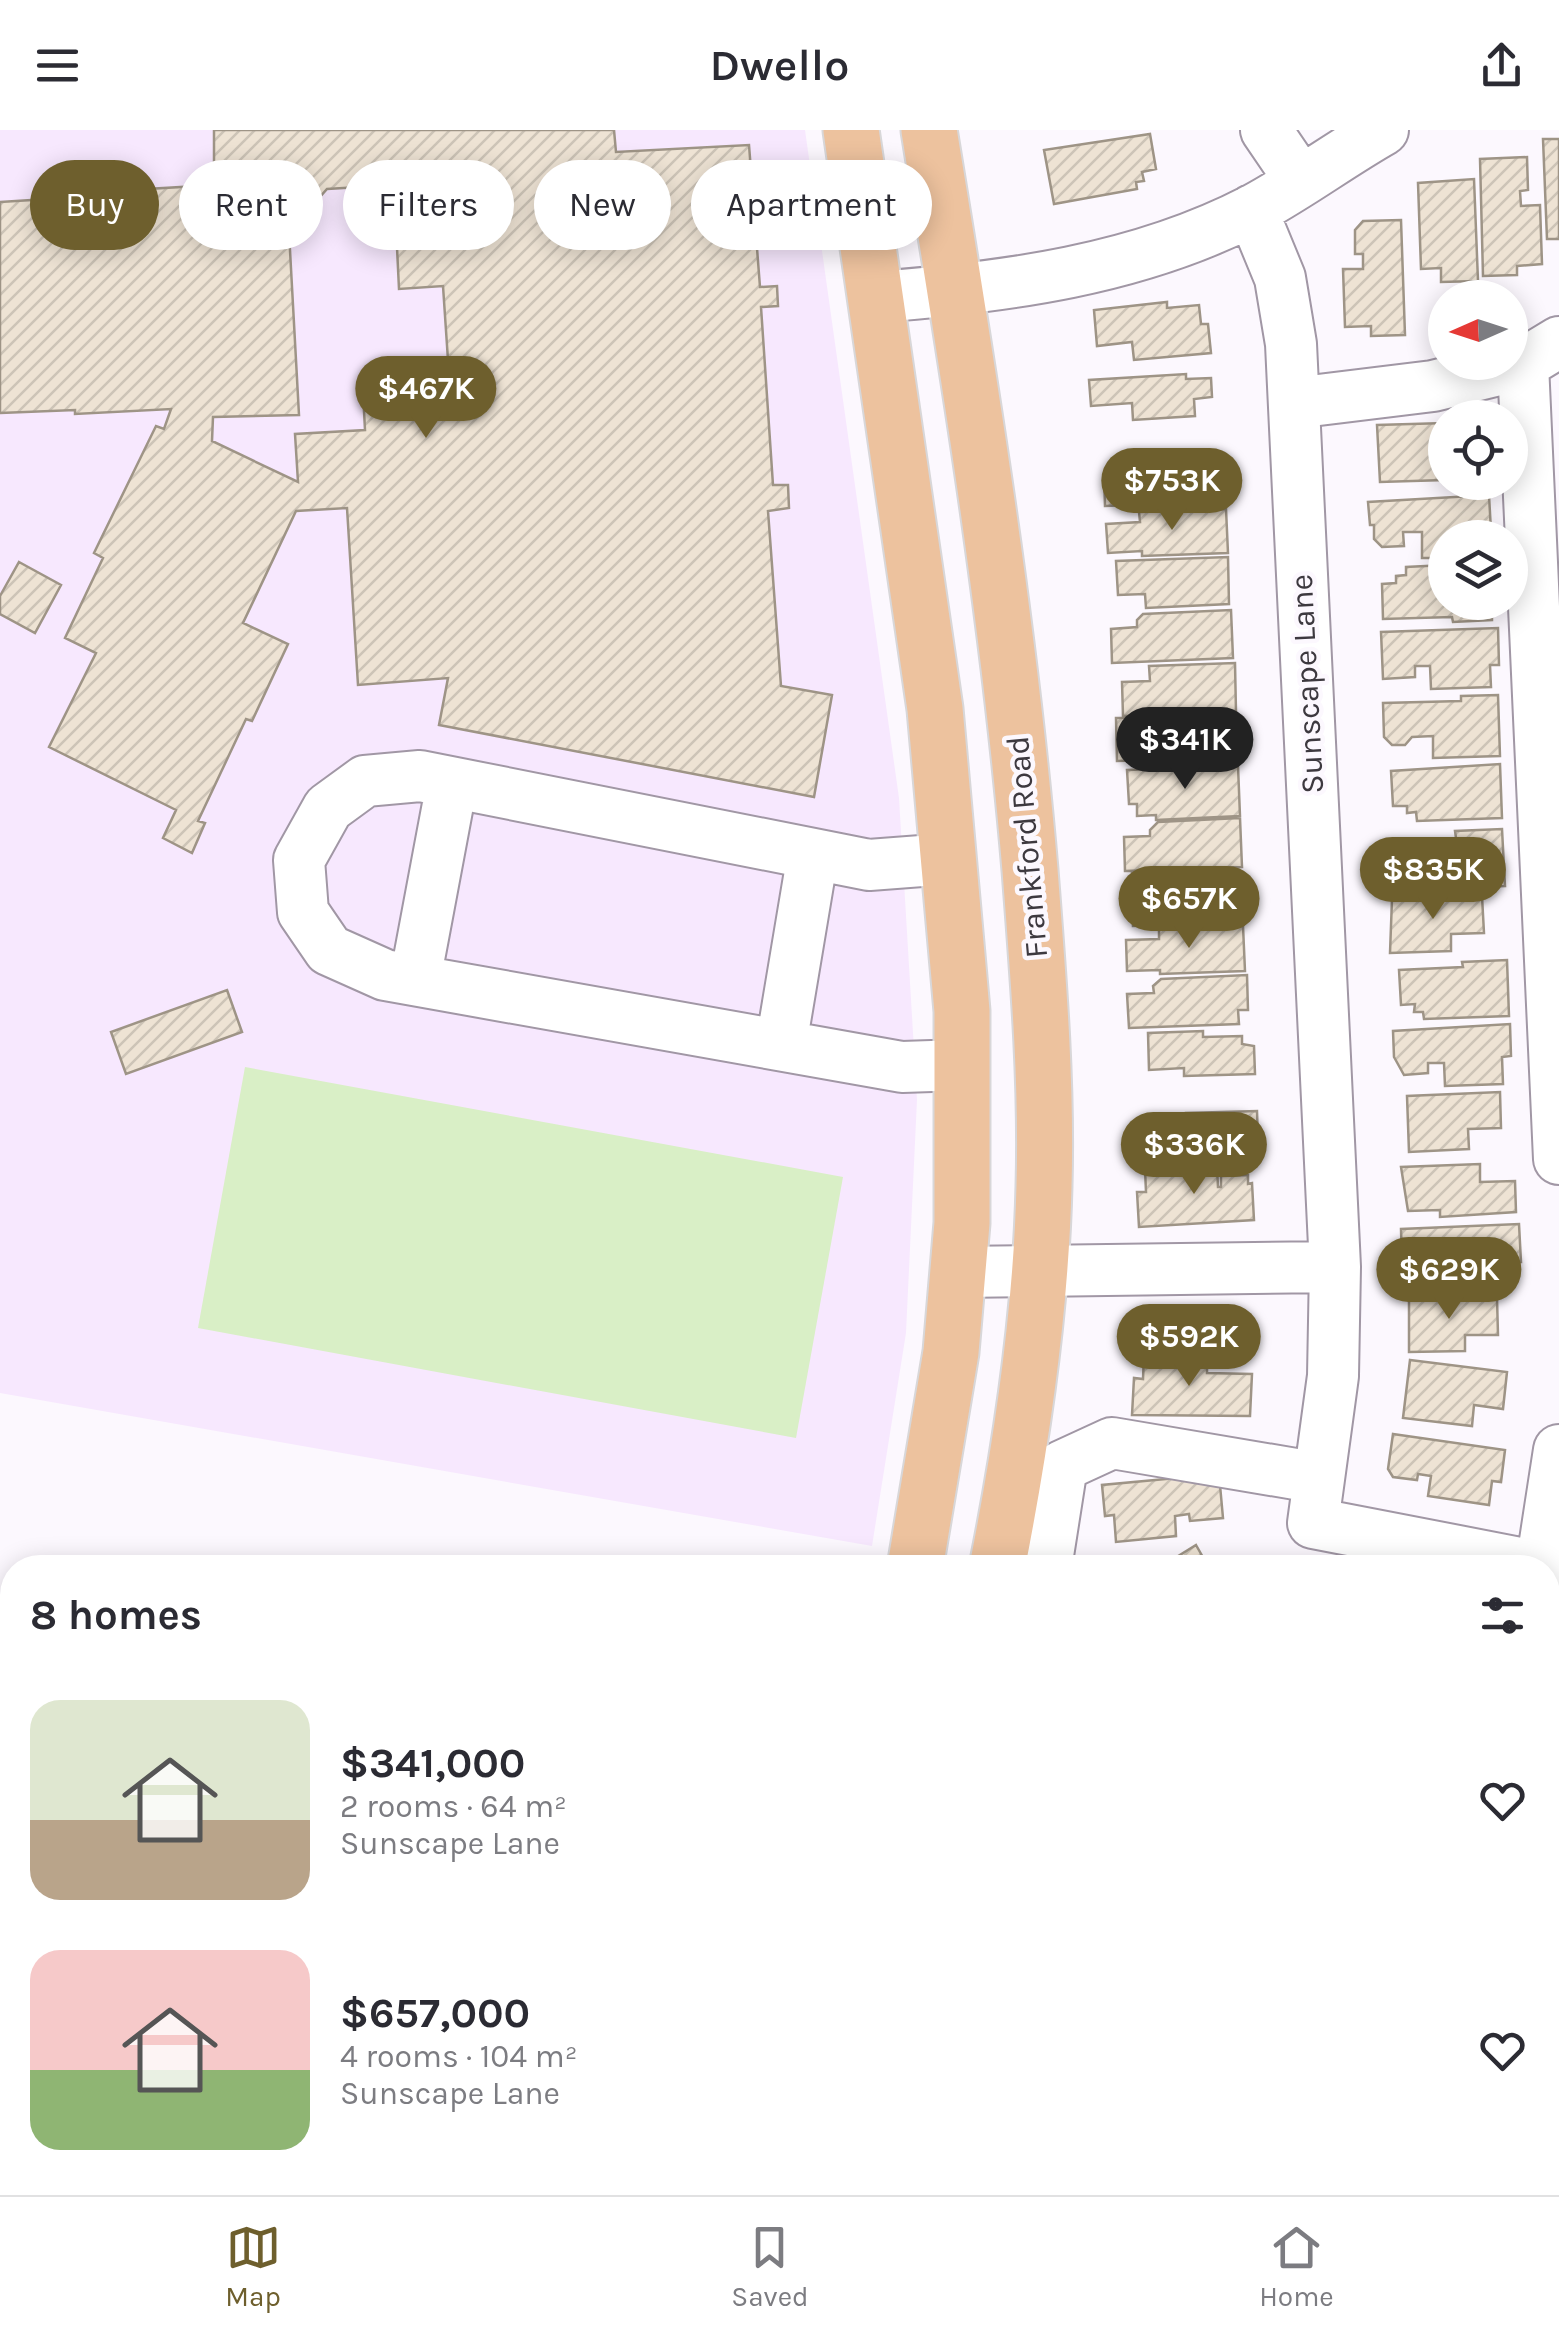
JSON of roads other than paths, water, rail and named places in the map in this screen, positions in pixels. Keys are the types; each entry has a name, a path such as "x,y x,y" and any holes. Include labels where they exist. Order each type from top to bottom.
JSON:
{"main road":[{"path":"851,130 935,710 962,1011 962,1224 951,1352 918,1555"},
{"name":"Frankford Road","path":"929,130 1021,765 1045,1094 1039,1271 1031,1364 999,1555"}],"street":[{"path":"1266,130 1300,180"},
{"path":"877,297 955,291 1118,262 1252,210 1383,130"},
{"name":"Sunscape Lane","path":"1252,210 1280,278 1292,344 1335,1266 1333,1376 1316,1500"},
{"path":"1294,404 1433,386 1541,353 1559,1159"},
{"path":"948,859 869,864 420,776 365,781 328,808 299,860 303,912 329,950 384,975 902,1067 962,1065"},
{"path":"415,980 452,783"},
{"path":"780,1045 813,854"},
{"path":"956,1272 1335,1266"},
{"path":"1048,1555 1062,1466 1112,1443 1504,1555"},
{"path":"1546,1555 1559,1450"}]}
